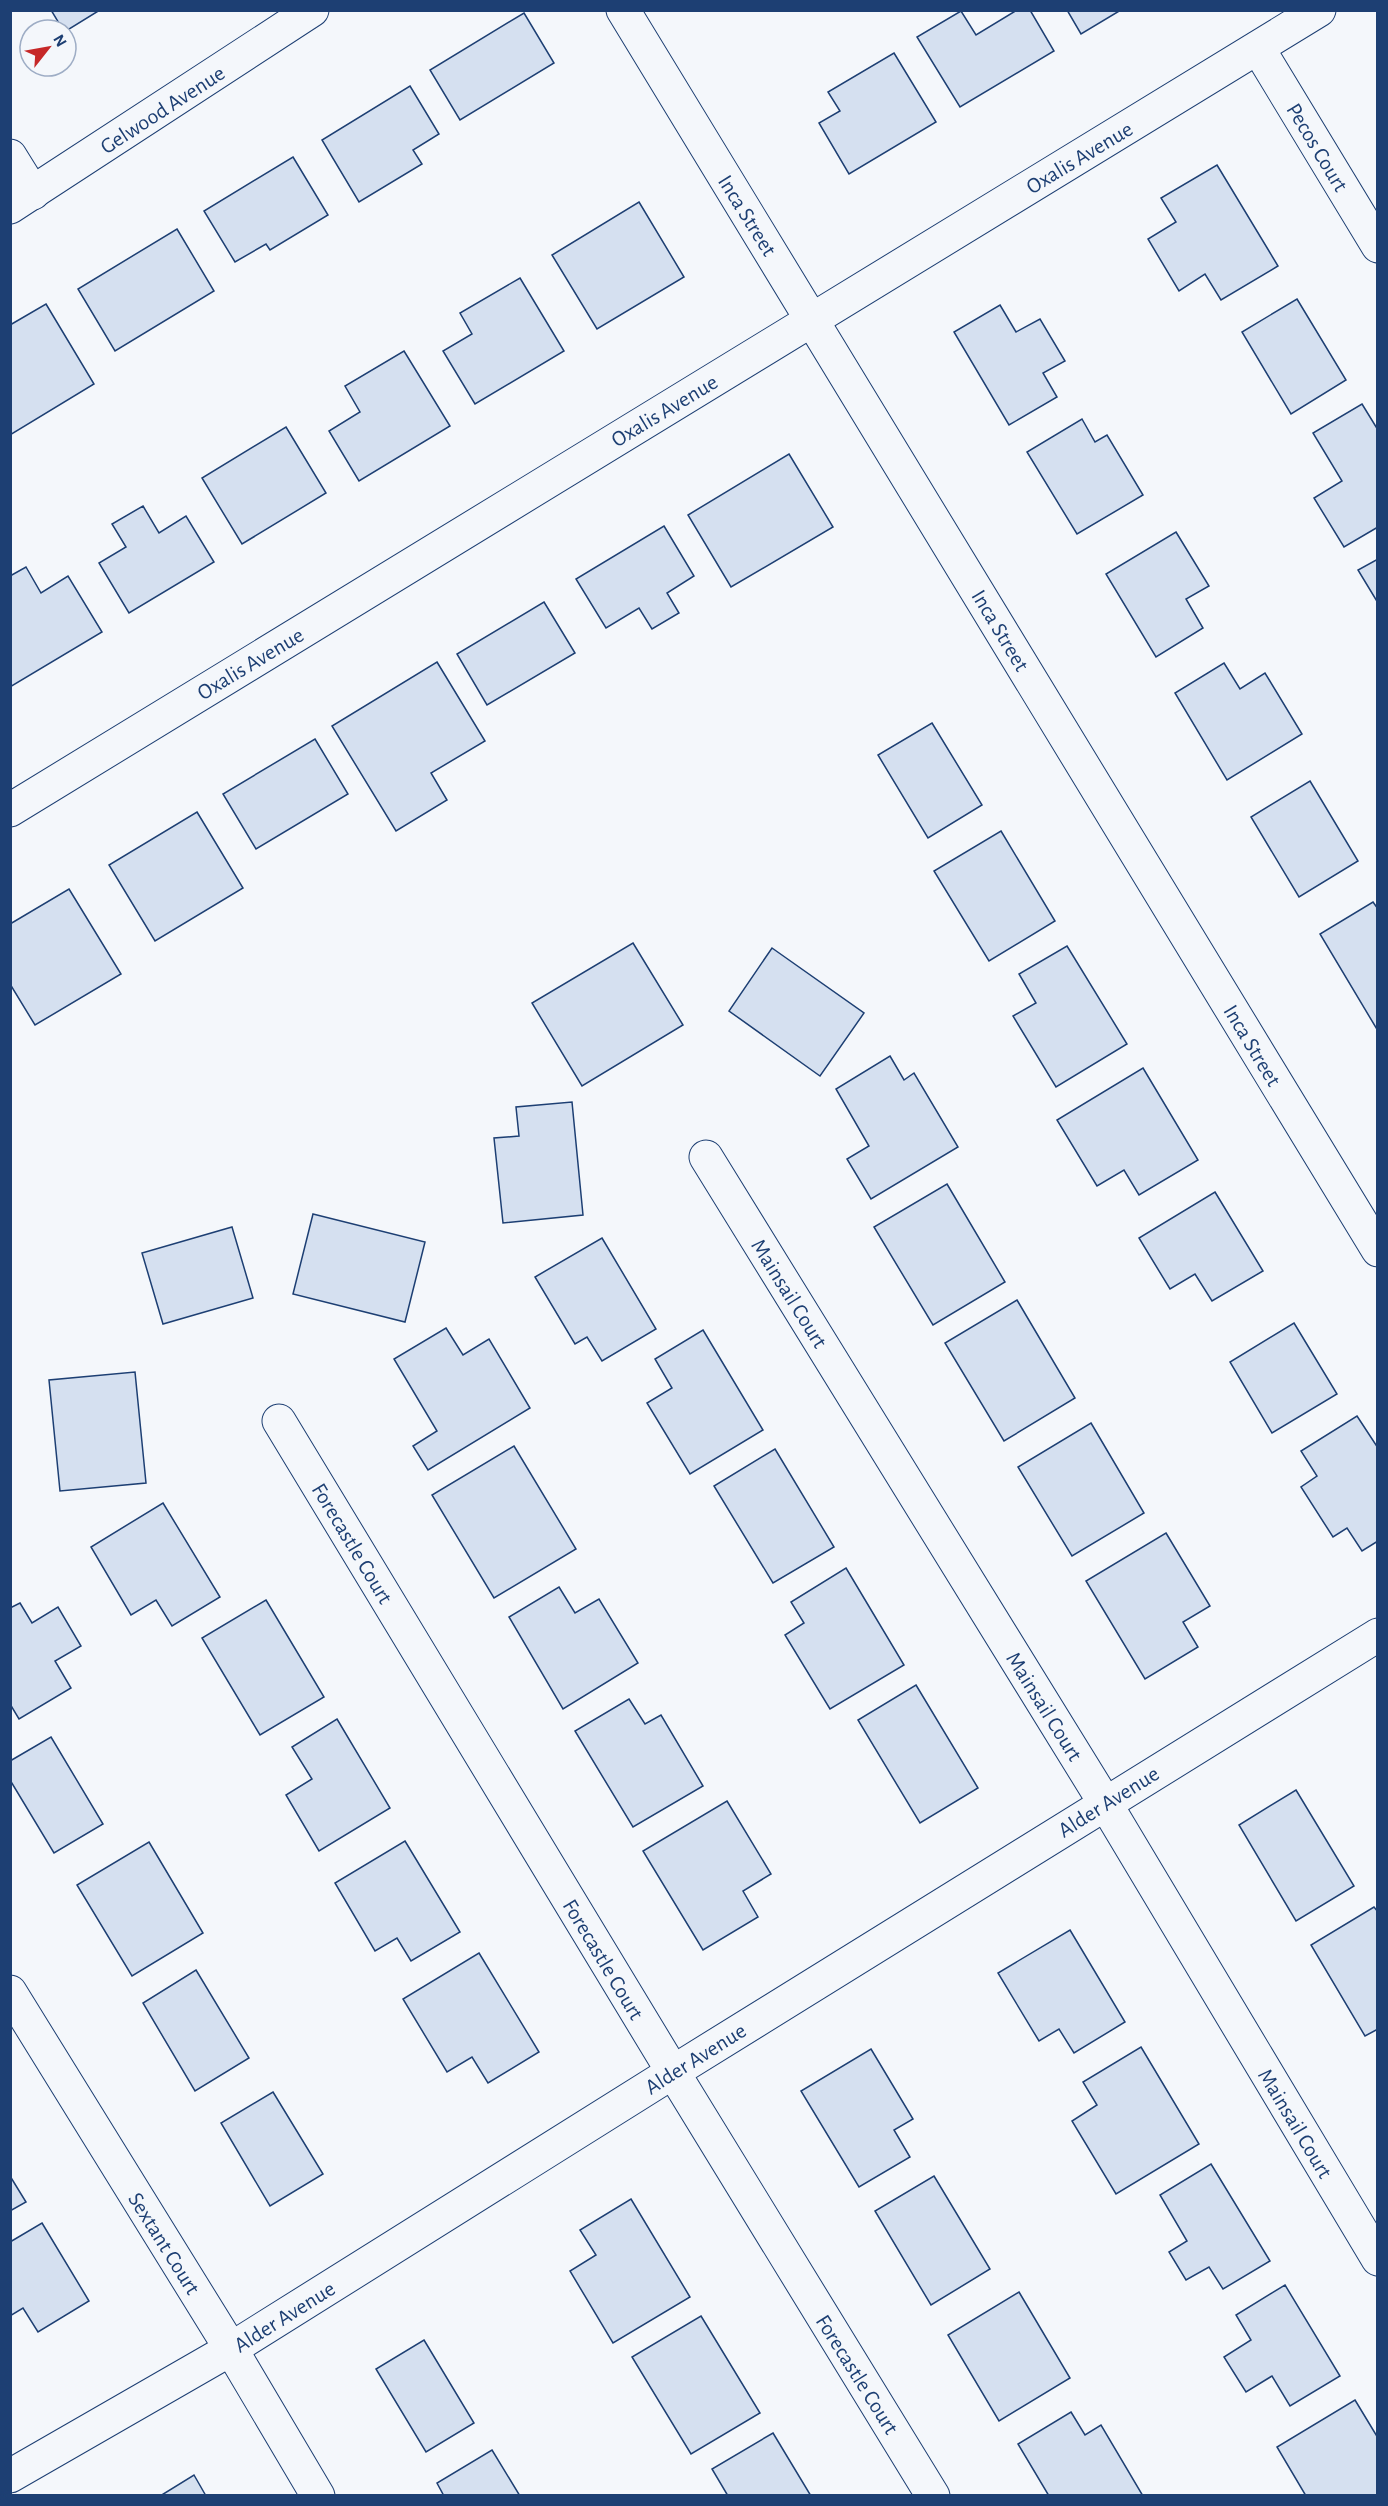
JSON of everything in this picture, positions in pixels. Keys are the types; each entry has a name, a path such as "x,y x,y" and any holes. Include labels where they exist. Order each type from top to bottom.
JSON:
{"street":[{"name":"Gelwood Avenue","path":"22,200 312,10"},
{"name":"Inca Street","path":"623,10 1377,1250"},
{"name":"Oxalis Avenue","path":"10,810 1319,10"},
{"name":"Pecos Court","path":"1258,48 1377,246"},
{"path":"10,156 22,200"},
{"name":"Mainsail Court","path":"706,1157 1105,1803 1377,2259"},
{"name":"Forecastle Court","path":"279,1421 933,2496"},
{"name":"Alder Avenue","path":"10,2476 231,2349 1377,1635"},
{"name":"Sextant Court","path":"10,1992 231,2349 318,2496"}],"building":[{"path":"51,10 100,10 78,24 78,18 56,18"},
{"path":"1017,10 1030,10 1054,51 960,107 917,37 961,11 976,35"},
{"path":"1067,10 1121,10 1081,34"},
{"path":"524,13 554,63 460,120 430,70"},
{"path":"894,53 936,122 849,174 819,123 840,111 828,92"},
{"path":"410,86 439,134 413,150 422,164 359,202 322,140"},
{"path":"293,157 328,215 270,250 266,244 235,262 204,211"},
{"path":"1217,165 1278,266 1221,300 1205,274 1179,291 1148,239 1176,222 1161,198"},
{"path":"639,202 684,277 597,329 552,255"},
{"path":"177,229 214,291 115,351 78,289"},
{"path":"520,278 564,351 475,404 443,351 472,334 460,313"},
{"path":"1297,299 1346,380 1291,414 1242,332"},
{"path":"46,304 94,384 10,435 10,325"},
{"path":"1000,305 1016,332 1040,319 1065,361 1043,373 1057,397 1009,425 954,332"},
{"path":"404,351 450,426 359,481 329,431 360,412 345,386"},
{"path":"1362,404 1378,430 1378,527 1344,547 1314,498 1342,481 1313,433"},
{"path":"1082,419 1095,442 1107,435 1143,495 1077,534 1027,452"},
{"path":"286,427 326,493 242,544 202,478"},
{"path":"789,454 833,527 731,587 688,515"},
{"path":"143,506 159,533 186,516 214,562 129,613 99,563 126,547 112,524"},
{"path":"664,526 694,576 667,593 679,613 652,629 639,608 606,628 576,579"},
{"path":"1176,532 1209,586 1186,599 1203,628 1156,657 1106,574"},
{"path":"1378,559 1378,603 1358,570"},
{"path":"26,567 41,593 68,576 102,632 10,687 10,576"},
{"path":"544,602 575,653 487,705 457,654"},
{"path":"437,662 485,741 431,773 447,800 396,831 332,726"},
{"path":"1224,663 1240,689 1265,673 1302,734 1227,780 1175,693"},
{"path":"932,723 982,805 928,838 878,755"},
{"path":"315,739 348,794 256,849 223,794"},
{"path":"1310,781 1358,861 1299,897 1251,817"},
{"path":"197,812 243,888 155,941 109,865"},
{"path":"1001,831 1055,921 989,961 934,871"},
{"path":"69,889 121,974 35,1025 10,984 10,924"},
{"path":"1373,902 1378,909 1378,1031 1320,934"},
{"path":"633,943 683,1025 582,1086 532,1003"},
{"path":"1067,946 1127,1044 1056,1087 1013,1016 1036,1003 1019,974"},
{"path":"772,948 864,1013 820,1076 729,1011"},
{"path":"890,1056 904,1080 914,1073 958,1147 871,1199 847,1159 869,1146 836,1089"},
{"path":"1143,1068 1198,1160 1139,1195 1124,1170 1097,1186 1057,1120"},
{"path":"572,1102 583,1215 503,1223 494,1138 519,1136 516,1107"},
{"path":"947,1184 1005,1282 933,1325 874,1227"},
{"path":"1215,1192 1263,1271 1212,1301 1195,1274 1170,1289 1139,1238"},
{"path":"313,1214 425,1242 405,1322 293,1294"},
{"path":"232,1227 253,1298 163,1324 142,1253"},
{"path":"602,1238 656,1329 602,1361 587,1337 575,1344 535,1277"},
{"path":"1017,1300 1075,1398 1004,1441 945,1343"},
{"path":"1294,1323 1337,1394 1272,1433 1230,1362"},
{"path":"446,1328 463,1355 489,1339 530,1408 428,1470 413,1446 437,1431 394,1359"},
{"path":"703,1330 763,1430 690,1474 647,1403 672,1388 655,1359"},
{"path":"135,1372 146,1483 60,1491 49,1380"},
{"path":"1357,1416 1378,1448 1378,1541 1362,1551 1347,1528 1333,1537 1301,1487 1317,1476 1301,1451"},
{"path":"1091,1423 1144,1513 1072,1556 1018,1467"},
{"path":"514,1446 576,1549 494,1598 432,1495"},
{"path":"775,1449 834,1547 773,1583 714,1486"},
{"path":"163,1503 220,1597 172,1626 156,1600 131,1615 91,1547"},
{"path":"1166,1533 1210,1606 1183,1622 1198,1647 1145,1679 1086,1581"},
{"path":"846,1568 904,1665 830,1709 785,1635 804,1623 791,1602"},
{"path":"559,1587 575,1613 599,1599 638,1663 563,1709 509,1617"},
{"path":"266,1600 324,1697 260,1735 202,1638"},
{"path":"20,1603 32,1623 58,1607 81,1646 55,1661 71,1688 19,1719 10,1704 10,1608"},
{"path":"916,1685 978,1788 920,1823 858,1720"},
{"path":"629,1699 645,1724 661,1715 703,1786 633,1827 575,1731"},
{"path":"337,1719 390,1808 319,1851 286,1795 312,1779 292,1747"},
{"path":"51,1737 103,1824 54,1853 10,1780 10,1761"},
{"path":"1296,1790 1354,1886 1296,1921 1239,1825"},
{"path":"727,1801 771,1874 743,1891 758,1917 703,1950 643,1851"},
{"path":"405,1841 460,1932 411,1961 397,1938 375,1951 335,1883"},
{"path":"149,1842 203,1933 132,1976 77,1885"},
{"path":"1374,1907 1378,1912 1378,2029 1365,2036 1311,1945"},
{"path":"1070,1930 1125,2022 1074,2053 1059,2029 1039,2041 998,1973"},
{"path":"479,1953 539,2052 488,2083 472,2057 447,2072 403,1999"},
{"path":"196,1970 249,2058 195,2091 143,2003"},
{"path":"1141,2047 1199,2144 1116,2194 1072,2121 1097,2105 1083,2082"},
{"path":"871,2049 913,2119 894,2130 910,2157 859,2187 801,2091"},
{"path":"273,2092 323,2174 270,2206 221,2123"},
{"path":"1211,2164 1270,2261 1223,2289 1209,2267 1186,2280 1169,2252 1187,2241 1160,2195"},
{"path":"10,2176 26,2202 10,2211"},
{"path":"934,2176 990,2269 931,2305 875,2211"},
{"path":"631,2199 690,2297 613,2343 570,2271 596,2255 580,2230"},
{"path":"42,2223 89,2301 38,2332 23,2308 10,2316 10,2242"},
{"path":"1285,2285 1340,2376 1290,2406 1272,2376 1246,2392 1224,2357 1251,2340 1236,2315"},
{"path":"1019,2292 1070,2378 999,2421 948,2335"},
{"path":"701,2316 760,2413 691,2454 632,2357"},
{"path":"424,2340 474,2423 426,2452 376,2369"},
{"path":"1355,2400 1378,2438 1378,2496 1306,2496 1277,2447"},
{"path":"1071,2412 1085,2435 1101,2425 1143,2496 1049,2496 1018,2444"},
{"path":"773,2433 811,2496 728,2496 712,2469"},
{"path":"492,2450 520,2496 444,2496 437,2483"},
{"path":"194,2475 206,2496 160,2496"}]}
